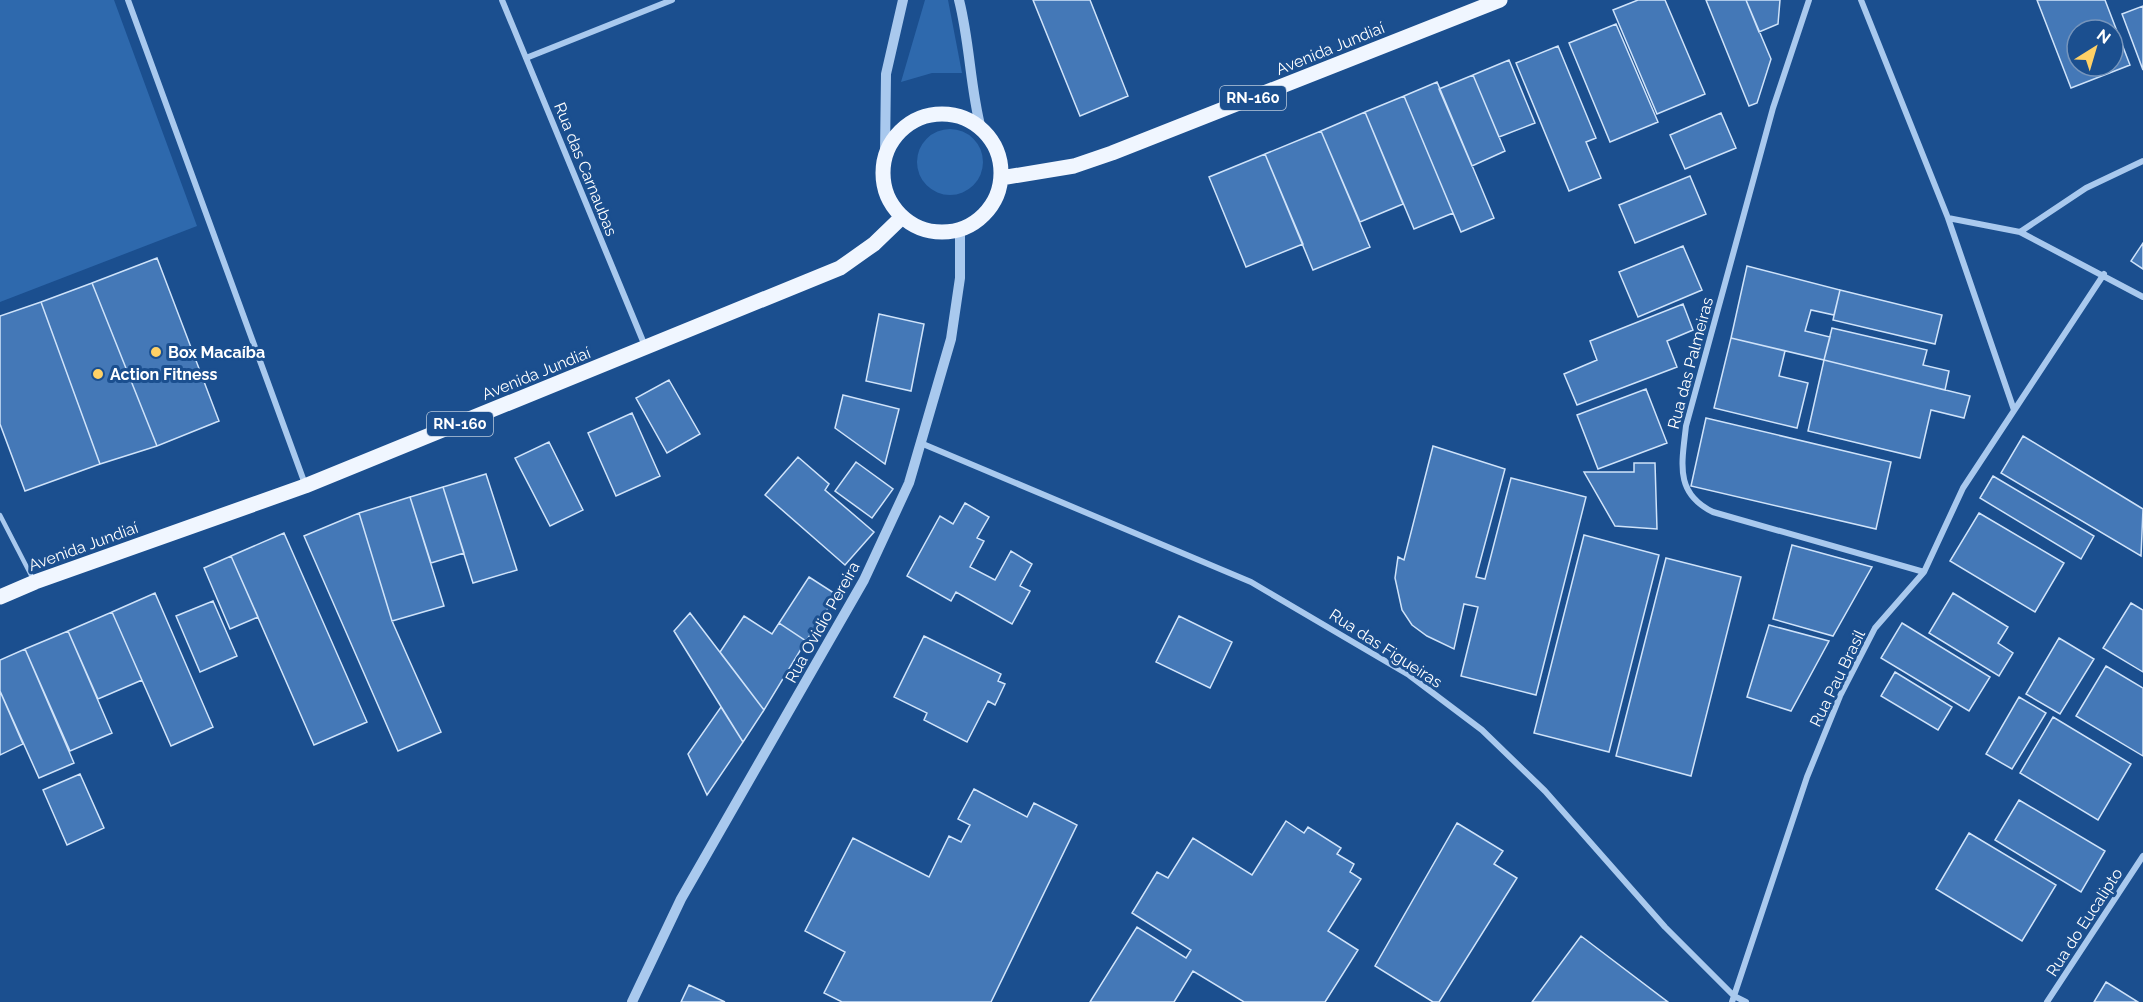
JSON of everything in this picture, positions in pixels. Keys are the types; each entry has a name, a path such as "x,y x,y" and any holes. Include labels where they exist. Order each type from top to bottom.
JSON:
{"main road":[{"name":"Avenida Jundiaí","path":"1001,178 1074,166 1112,153 1500,0"},
{"path":"930,114 957,116 981,129 997,151 1001,178 999,191 990,208 977,221 960,229 929,231 902,217 884,188 882,174 885,154 895,135 905,125 930,114"},
{"name":"Avenida Jundiaí","path":"0,597 34,582 306,486 840,268 874,244 902,217"}],"street":[{"path":"128,0 306,486"},
{"name":"Rua das Carnaubas","path":"502,0 646,348"},
{"path":"526,58 672,0"},
{"path":"885,154 886,75 903,0"},
{"path":"959,0 965,25 975,105 981,129"},
{"name":"Rua das Palmeiras","path":"1809,0 1773,108 1686,426 1682,461 1683,479 1688,492 1697,502 1728,518 1924,572"},
{"path":"1861,0 1948,218 2014,410"},
{"path":"2020,232 2086,188 2143,161"},
{"path":"1948,218 2020,232 2104,274 2143,297"},
{"name":"Rua Ovidio Pereira","path":"632,1002 681,898 864,580 909,483 951,339 960,278 960,229"},
{"name":"Rua Pau Brasil","path":"1733,999 1807,777 1840,696 1875,628 1924,572 1963,488 2104,274"},
{"name":"Rua das Figueiras","path":"922,444 1251,582 1409,675 1482,730 1545,791 1665,927 1733,999 1746,1002"},
{"name":"Rua do Eucalipto","path":"2047,1002 2143,856"}],"lane":[{"path":"0,515 34,582"}],"shaded area":[{"path":"0,0 114,0 197,226 0,302"},
{"path":"925,0 948,0 962,73 932,73 901,82"},
{"path":"950,129 963,131 978,144 983,162 981,175 968,190 950,195 937,193 922,180 917,162 919,149 932,134"}],"building":[{"path":"1033,0 1090,0 1128,96 1080,116"},
{"path":"1638,0 1665,0 1705,94 1657,114 1613,10"},
{"path":"1706,0 1746,0 1771,59 1757,103 1749,106"},
{"path":"1746,0 1780,0 1778,24 1759,32"},
{"path":"2037,0 2105,0 2112,18 2065,18 2065,72"},
{"path":"2143,6 2143,70 2125,18 2122,14"},
{"path":"1616,24 1658,122 1610,142 1569,43"},
{"path":"1558,46 1596,138 1586,142 1601,178 1569,191 1516,63"},
{"path":"2125,52 2130,65 2125,67"},
{"path":"1509,60 1535,123 1499,137 1473,75"},
{"path":"1473,75 1505,151 1472,166 1439,89"},
{"path":"2067,78 2097,78 2071,88"},
{"path":"1437,82 1494,218 1461,232 1404,96"},
{"path":"1404,96 1453,213 1414,229 1365,112"},
{"path":"1365,112 1403,204 1360,222 1321,131"},
{"path":"1721,113 1736,148 1685,169 1670,135"},
{"path":"1321,131 1370,247 1313,270 1265,154"},
{"path":"1265,154 1303,244 1246,267 1209,177"},
{"path":"1690,176 1706,214 1635,243 1619,205"},
{"path":"2143,243 2143,269 2131,261"},
{"path":"1683,246 1702,290 1638,317 1619,272"},
{"name":"Box Macaíba","path":"157,258 219,421 157,446 92,283"},
{"path":"1747,266 1840,290 1834,315 1811,310 1805,331 1830,337 1824,360 1731,338"},
{"name":"Action Fitness","path":"92,283 157,446 100,464 41,302"},
{"path":"1840,290 1942,315 1935,344 1833,320"},
{"path":"41,302 100,464 25,491 0,424 0,316"},
{"path":"1683,304 1693,330 1667,341 1677,367 1577,405 1564,374 1597,360 1590,341"},
{"path":"879,314 924,324 911,391 866,381"},
{"path":"1832,328 1927,350 1923,365 1949,371 1945,390 1824,360"},
{"path":"1731,338 1785,351 1779,376 1808,383 1797,428 1714,408"},
{"path":"1824,360 1970,396 1964,418 1931,410 1920,458 1808,431"},
{"path":"669,380 700,434 667,453 636,398"},
{"path":"1646,389 1667,443 1598,469 1577,415"},
{"path":"843,395 899,409 885,464 835,428"},
{"path":"632,413 660,476 616,496 588,433"},
{"path":"1706,418 1891,462 1876,529 1691,486"},
{"path":"2023,436 2143,509 2141,556 2001,473"},
{"path":"549,442 583,510 550,526 515,458"},
{"path":"1433,446 1505,469 1476,577 1485,579 1511,478 1586,497 1536,695 1461,676 1478,607 1464,604 1454,649 1427,636 1412,625 1402,610 1395,578 1398,557 1404,560"},
{"path":"798,457 829,484 825,490 874,532 845,565 765,495"},
{"path":"856,462 893,489 872,518 835,491"},
{"path":"1634,463 1655,463 1657,529 1615,526 1584,472 1634,472"},
{"path":"486,474 517,570 473,583 443,487"},
{"path":"1993,476 2094,536 2081,559 1980,498"},
{"path":"443,487 464,553 431,563 410,497"},
{"path":"410,497 444,606 392,621 359,513"},
{"path":"965,503 989,517 977,538 984,541 970,567 995,580 1011,551 1032,564 1020,586 1030,591 1012,624 956,592 951,601 907,576 940,516 953,524"},
{"path":"359,513 392,621 441,732 398,751 304,536"},
{"path":"1979,513 2064,563 2035,612 1950,561"},
{"path":"284,533 367,722 314,745 231,556"},
{"path":"1584,535 1659,555 1609,752 1534,733"},
{"path":"1792,545 1872,567 1833,636 1773,619"},
{"path":"231,556 258,617 230,629 204,568"},
{"path":"1666,558 1741,577 1691,776 1616,756"},
{"path":"809,577 837,595 806,641 779,623"},
{"path":"155,593 213,727 171,746 112,612"},
{"path":"1953,593 2008,627 1998,643 2013,653 1999,676 1929,633"},
{"path":"213,601 237,656 200,672 176,616"},
{"path":"2131,603 2143,610 2143,672 2103,648"},
{"path":"112,612 142,680 98,699 68,631"},
{"path":"690,613 764,710 743,742 674,631"},
{"path":"744,616 772,634 779,623 806,641 764,710 720,652"},
{"path":"1179,616 1232,642 1210,688 1156,662"},
{"path":"1902,623 1990,677 1969,711 1881,658"},
{"path":"1769,625 1829,641 1791,711 1747,697"},
{"path":"68,631 112,733 70,751 25,649"},
{"path":"924,636 1001,674 998,681 1005,684 995,705 988,701 967,742 924,720 927,713 894,697"},
{"path":"2059,638 2094,659 2060,714 2026,694"},
{"path":"25,649 74,763 39,778 0,691 0,660"},
{"path":"2106,666 2143,688 2143,756 2076,716"},
{"path":"1895,672 1952,707 1938,730 1881,696"},
{"path":"0,691 23,744 0,755"},
{"path":"2019,697 2046,713 2012,769 1986,754"},
{"path":"721,707 743,742 707,795 688,754"},
{"path":"2053,717 2131,764 2098,820 2020,773"},
{"path":"80,774 104,828 67,845 43,790"},
{"path":"974,789 1027,817 1034,803 1077,825 991,1002 842,1002 824,993 845,952 805,931 853,838 929,877 949,836 961,842 970,825 958,819"},
{"path":"2019,800 2105,851 2081,892 1995,840"},
{"path":"1286,821 1304,833 1308,827 1341,848 1337,854 1354,864 1350,872 1361,879 1328,931 1358,950 1325,1002 1244,1002 1193,971 1174,1002 1090,1002 1137,927 1186,958 1191,950 1132,913 1157,872 1168,878 1193,838 1252,875"},
{"path":"1457,823 1503,851 1494,864 1517,878 1439,1002 1433,1002 1375,966"},
{"path":"1969,833 2056,885 2022,941 1936,889"},
{"path":"1581,936 1668,1002 1532,1002"},
{"path":"2106,982 2138,1002 2094,1002"},
{"path":"689,985 725,1002 681,1002"}],"place":[{"name":"Box Macaíba","path":"156,352"},
{"name":"Action Fitness","path":"98,374"}]}
